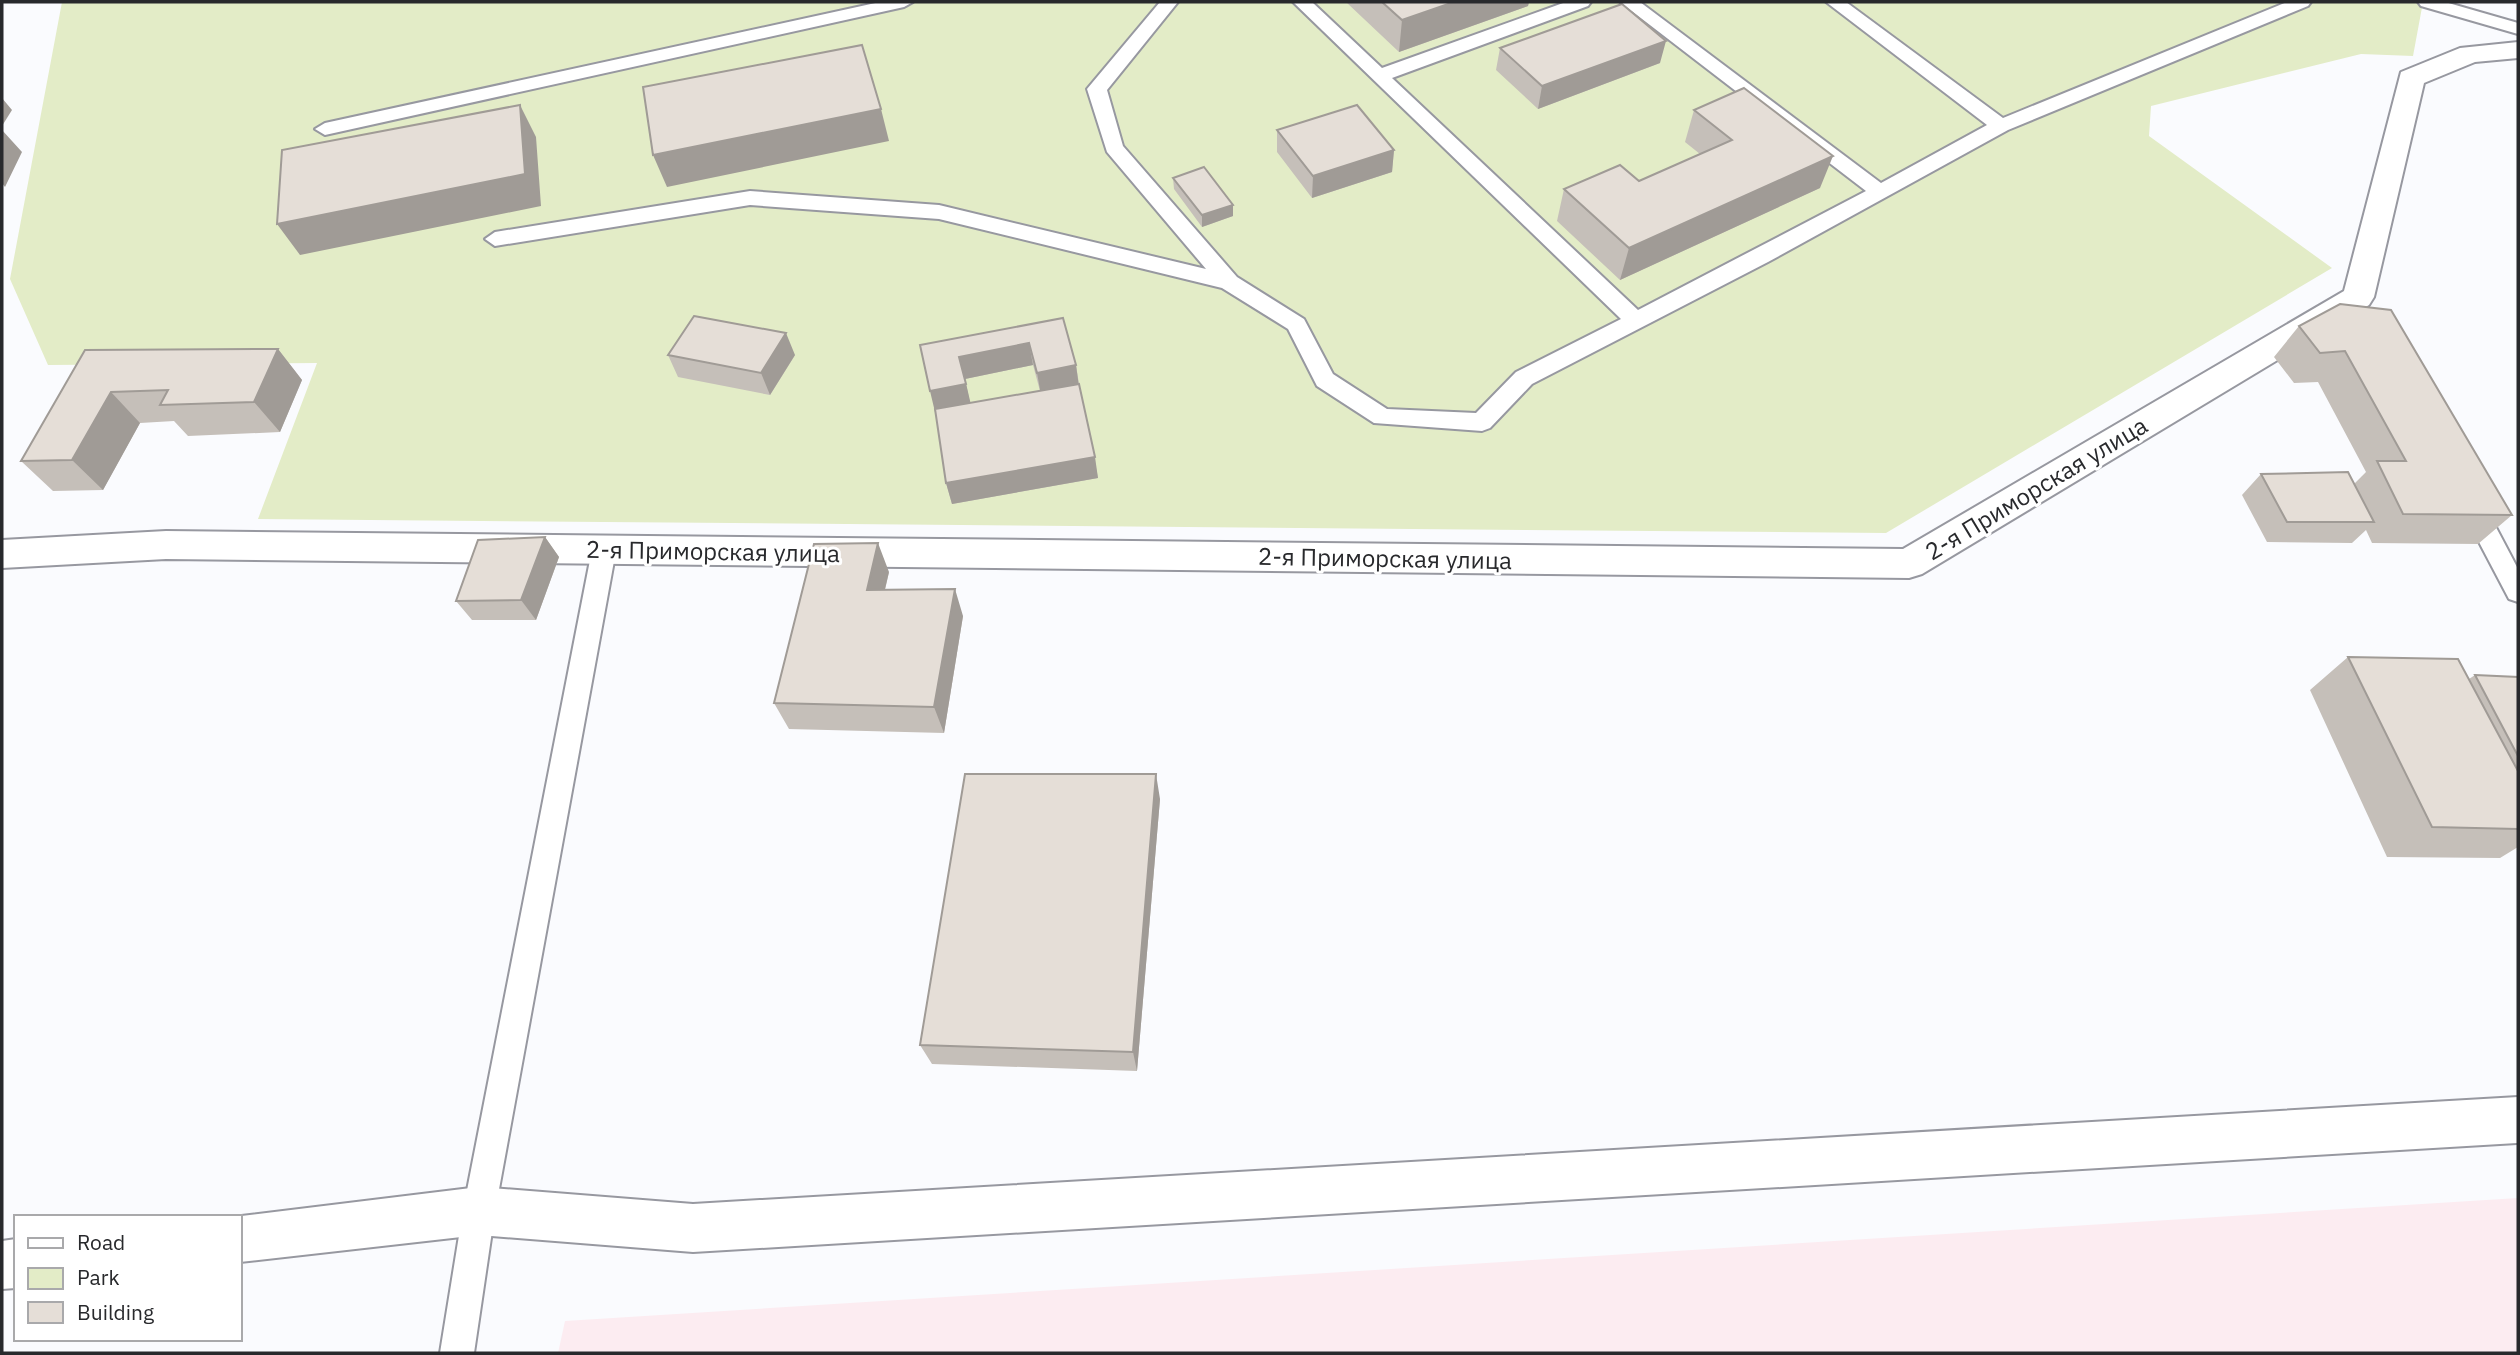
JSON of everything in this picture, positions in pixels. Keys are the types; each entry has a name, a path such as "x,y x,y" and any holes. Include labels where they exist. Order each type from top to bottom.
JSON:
{"street":[{"name":"2-я Приморская улица","path":"2,554 166,545 1909,564 2365,309 2411,78 2470,54 2518,50"},
{"path":"242,1238 479,1211 692,1228 2517,1120"}],"lane":[{"path":"325,129 904,2"},
{"path":"1169,2 1097,89 1114,148 1229,282 1296,324 1325,380 1382,417 1482,422 1524,378 1880,192 2001,125 2302,2"},
{"path":"1302,2 1636,321"},
{"path":"1379,76 1582,2"},
{"path":"1629,2 1880,192"},
{"path":"1835,2 2001,125"},
{"path":"2427,2 2518,29"},
{"path":"495,239 750,198 939,212 1229,282"},
{"path":"2458,481 2518,592"},
{"path":"457,1353 479,1211 604,550"}],"shaded area":[{"path":"2518,1198 2518,1353 558,1353 565,1321"}],"green space":[{"path":"62,2 2423,2 2413,56 2361,54 2151,106 2149,136 2332,268 1886,533 258,519 317,363 48,365 10,279"}],"building":[{"path":"1382,2 1454,2 1402,20"},
{"path":"1622,4 1666,41 1542,86 1500,48"},
{"path":"862,45 881,109 653,155 643,87"},
{"path":"1744,88 1833,156 1629,248 1564,189 1620,165 1639,181 1732,140 1694,110"},
{"path":"520,105 525,174 277,224 282,150"},
{"path":"1357,105 1394,150 1313,176 1277,130"},
{"path":"1204,167 1233,205 1202,215 1173,178"},
{"path":"2340,304 2391,310 2512,515 2403,514 2377,461 2406,461 2345,351 2320,353 2299,326"},
{"path":"694,316 786,333 761,373 668,355"},
{"path":"1063,318 1076,365 1037,373 1029,343 959,357 966,384 930,391 920,345"},
{"path":"278,349 254,402 160,405 168,390 111,392 72,460 21,461 85,350"},
{"path":"1079,384 1095,457 946,483 935,409"},
{"path":"2348,472 2374,522 2287,522 2261,474"},
{"path":"545,537 521,600 456,601 478,540"},
{"path":"878,543 867,590 955,589 934,707 774,703 814,544"},
{"path":"2348,657 2458,659 2518,771 2518,829 2432,827"},
{"path":"2475,675 2518,677 2518,756"},
{"path":"965,774 1156,774 1133,1052 920,1045"}]}
